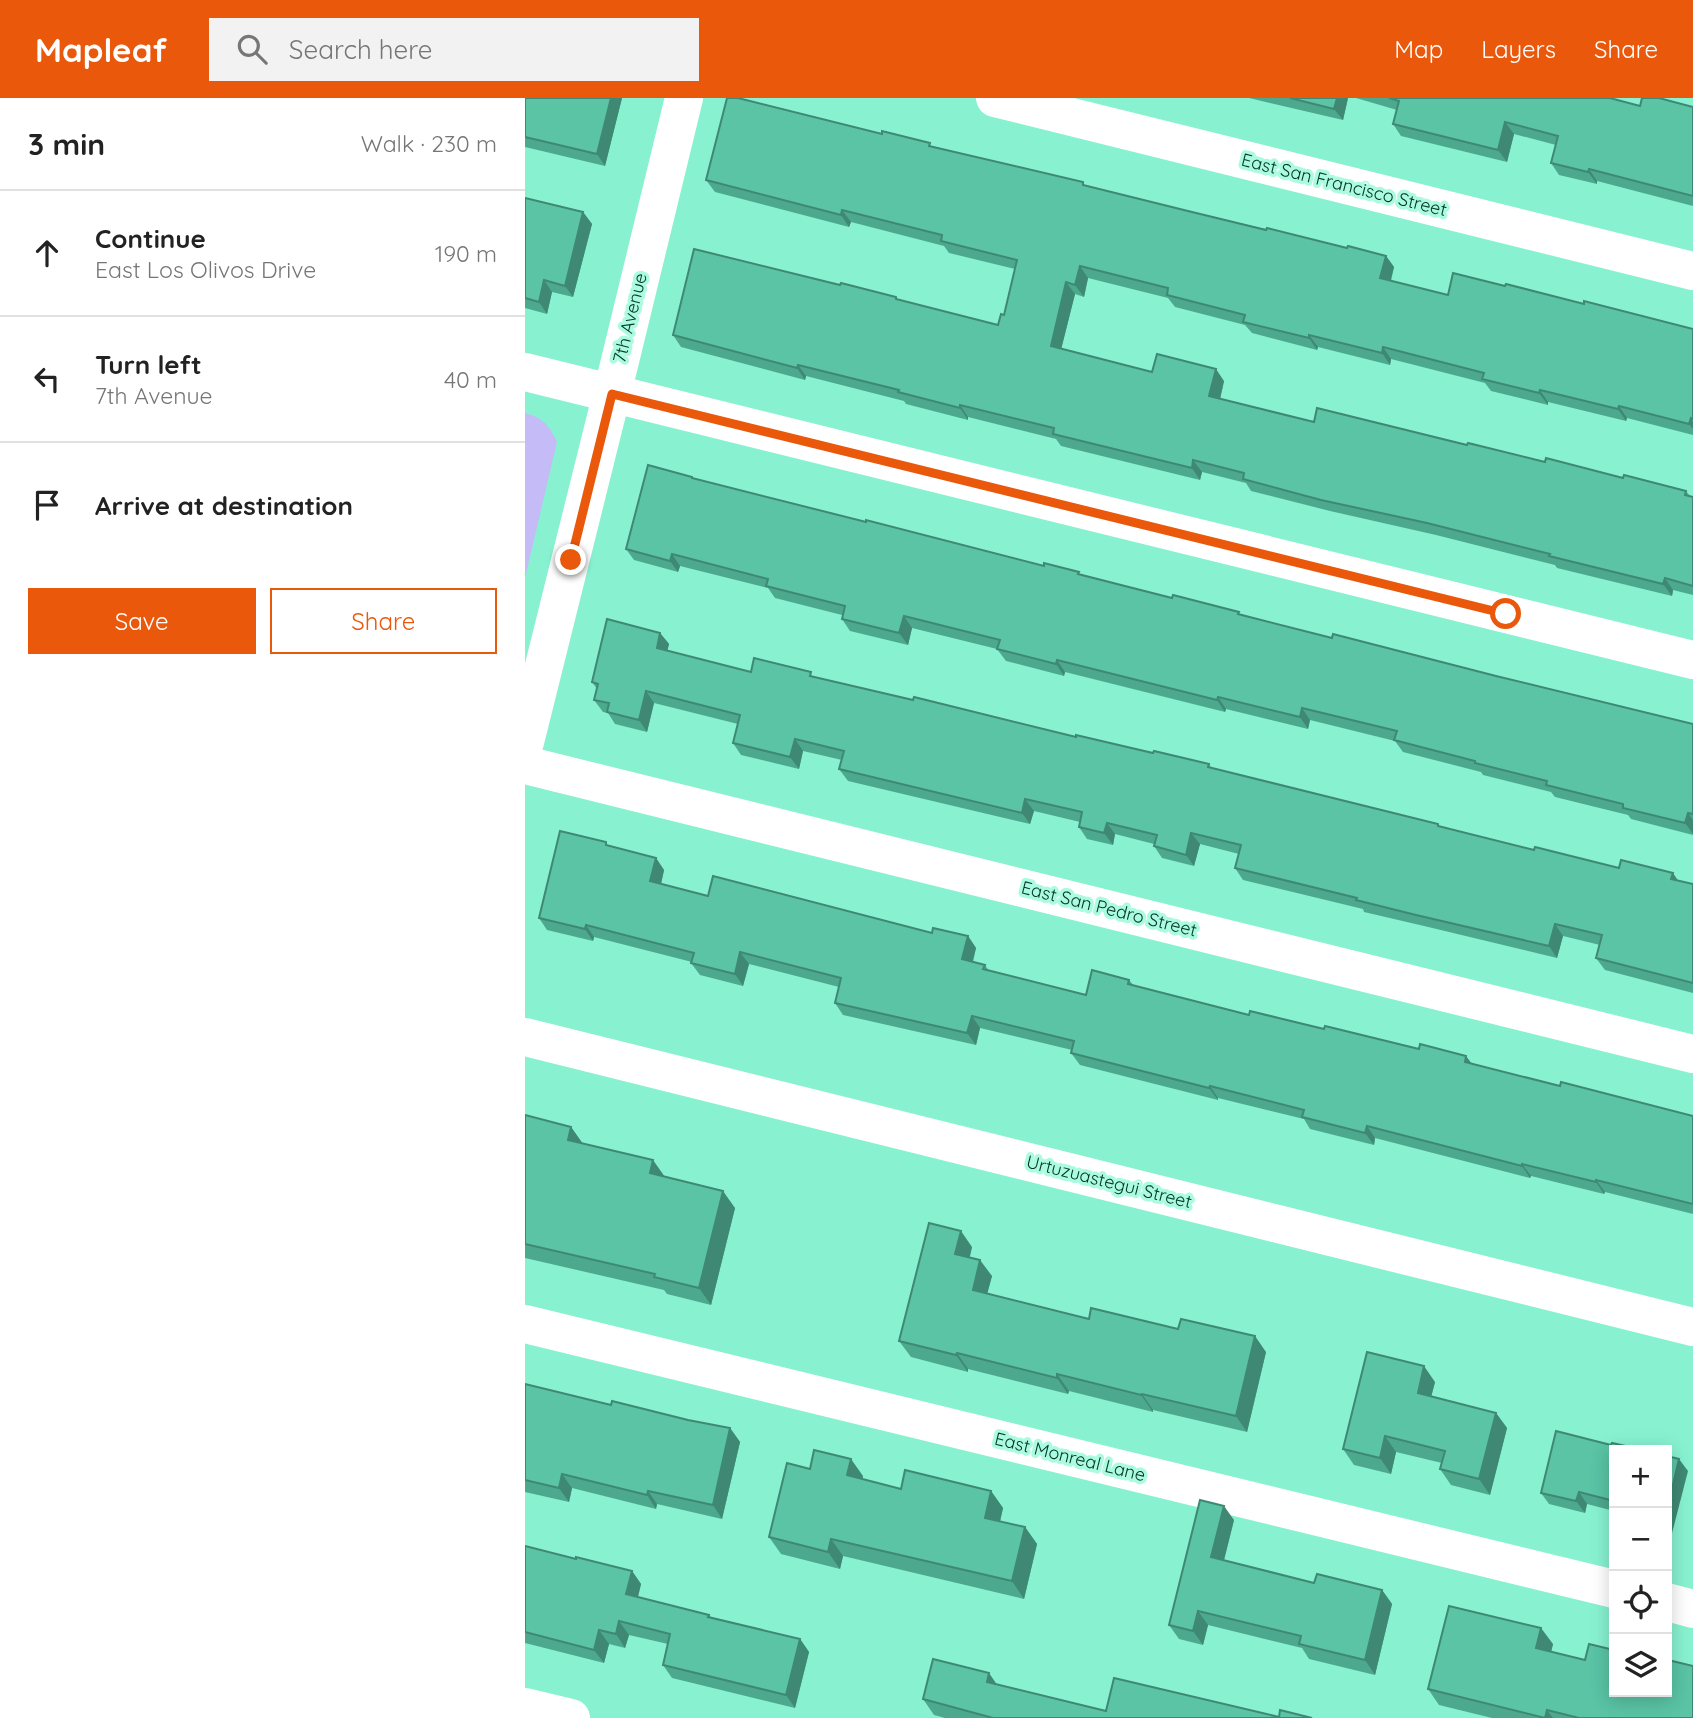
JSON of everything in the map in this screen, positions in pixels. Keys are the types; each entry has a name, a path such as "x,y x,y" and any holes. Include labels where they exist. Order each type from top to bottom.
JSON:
{"street":[{"name":"7th Avenue","path":"525,741 684,98"},
{"name":"East San Francisco Street","path":"995,98 1693,271"},
{"path":"525,372 1693,660"},
{"name":"East San Pedro Street","path":"525,765 1693,1054"},
{"name":"Urtuzuastegui Street","path":"525,1037 1693,1327"},
{"name":"East Monreal Lane","path":"525,1324 1609,1588"},
{"path":"1672,1603 1693,1609"},
{"path":"525,1707 571,1718"}],"shaded area":[{"path":"525,413 545,423 557,442 525,578"}],"building":[{"path":"525,98 611,98 597,154 525,137"},
{"path":"727,98 738,98 882,134 882,131 930,143 929,146 1083,182 1083,185 1386,256 1380,278 1448,295 1453,273 1584,304 1584,301 1693,329 1693,419 1691,418 1689,424 1619,406 1618,409 1482,379 1484,373 1383,347 1382,353 1243,322 1245,315 1167,295 1168,288 1080,266 1075,285 1066,282 1051,346 1152,372 1157,354 1216,369 1209,396 1314,422 1317,408 1467,445 1468,443 1545,462 1546,458 1686,491 1685,495 1693,497 1693,586 1665,578 1663,584 1427,523 1321,500 1243,479 1244,473 1193,460 1192,468 1053,434 1054,428 960,405 960,408 898,392 899,390 798,365 797,368 673,335 694,249 840,285 841,283 998,325 1001,314 1004,315 1017,260 941,241 942,235 842,210 841,215 706,180"},
{"path":"1290,98 1337,98 1334,109"},
{"path":"1389,98 1610,98 1640,106 1642,98 1659,98 1693,107 1693,196 1589,169 1588,172 1551,163 1558,136 1505,122 1498,150 1393,124 1399,101"},
{"path":"525,198 583,212 565,286 544,280 539,302 525,298"},
{"path":"648,465 1044,566 1044,563 1172,598 1173,595 1332,638 1333,634 1693,724 1693,814 1688,813 1685,823 1623,808 1623,804 1546,785 1547,781 1394,740 1397,731 1302,708 1300,717 1218,697 1217,700 1057,660 1056,664 997,649 1000,640 904,616 899,633 842,619 845,606 766,586 768,579 672,554 670,561 626,549"},
{"path":"607,619 660,633 657,648 751,672 754,658 811,672 810,676 913,700 914,697 1076,737 1209,764 1208,767 1534,850 1535,847 1619,868 1621,860 1673,873 1671,879 1693,884 1693,983 1596,958 1602,935 1555,924 1549,946 1235,868 1241,845 1191,833 1186,855 1154,846 1157,835 1107,823 1104,833 1079,827 1082,812 1025,799 1022,813 839,769 844,751 795,739 790,757 733,743 740,715 646,691 639,720 607,712 609,703 594,700 598,684 592,682"},
{"path":"560,831 656,858 650,881 708,896 713,876 932,933 933,928 968,936 962,959 985,965 983,969 1086,995 1092,970 1129,980 1128,984 1249,1015 1250,1011 1324,1029 1325,1026 1419,1049 1420,1044 1466,1056 1465,1062 1560,1086 1561,1082 1693,1116 1693,1204 1596,1180 1522,1166 1367,1126 1365,1133 1302,1117 1304,1110 1071,1053 1074,1041 972,1016 967,1033 835,1003 841,978 740,952 735,974 691,963 694,953 586,925 585,929 539,918"},
{"path":"525,1115 571,1127 568,1140 653,1160 650,1173 723,1191 699,1288 654,1277 655,1274 525,1244"},
{"path":"929,1223 961,1231 955,1254 980,1260 973,1290 1089,1319 1091,1308 1178,1329 1181,1319 1255,1336 1236,1416 1057,1374 1057,1378 899,1341"},
{"path":"1367,1352 1424,1366 1418,1393 1496,1413 1479,1479 1440,1469 1445,1451 1385,1436 1380,1458 1343,1449"},
{"path":"525,1384 611,1405 612,1401 730,1428 713,1505 648,1491 647,1495 562,1474 559,1488 525,1480"},
{"path":"1556,1431 1611,1445 1609,1500 1579,1492 1576,1501 1541,1493"},
{"path":"814,1450 851,1459 847,1475 901,1489 905,1470 991,1491 985,1518 1025,1527 1012,1581 831,1539 828,1552 769,1537 787,1463 810,1469"},
{"path":"1672,1457 1679,1459 1672,1489"},
{"path":"1200,1500 1224,1506 1211,1557 1314,1583 1317,1574 1382,1590 1365,1660 1299,1644 1301,1636 1198,1611 1193,1631 1169,1625"},
{"path":"525,1546 632,1571 626,1594 800,1639 786,1695 663,1665 670,1634 619,1621 616,1634 599,1630 594,1650 525,1632"},
{"path":"1449,1606 1541,1628 1536,1648 1585,1660 1589,1644 1609,1649 1609,1697 1672,1697 1672,1661 1693,1666 1693,1718 1579,1718 1547,1710 1545,1718 1428,1689"},
{"path":"933,1659 989,1673 987,1682 1106,1711 1114,1678 1279,1717 1280,1710 1312,1718 993,1718 923,1699"}],"route":[{"path":"571,560 612,394 1506,614"}]}
